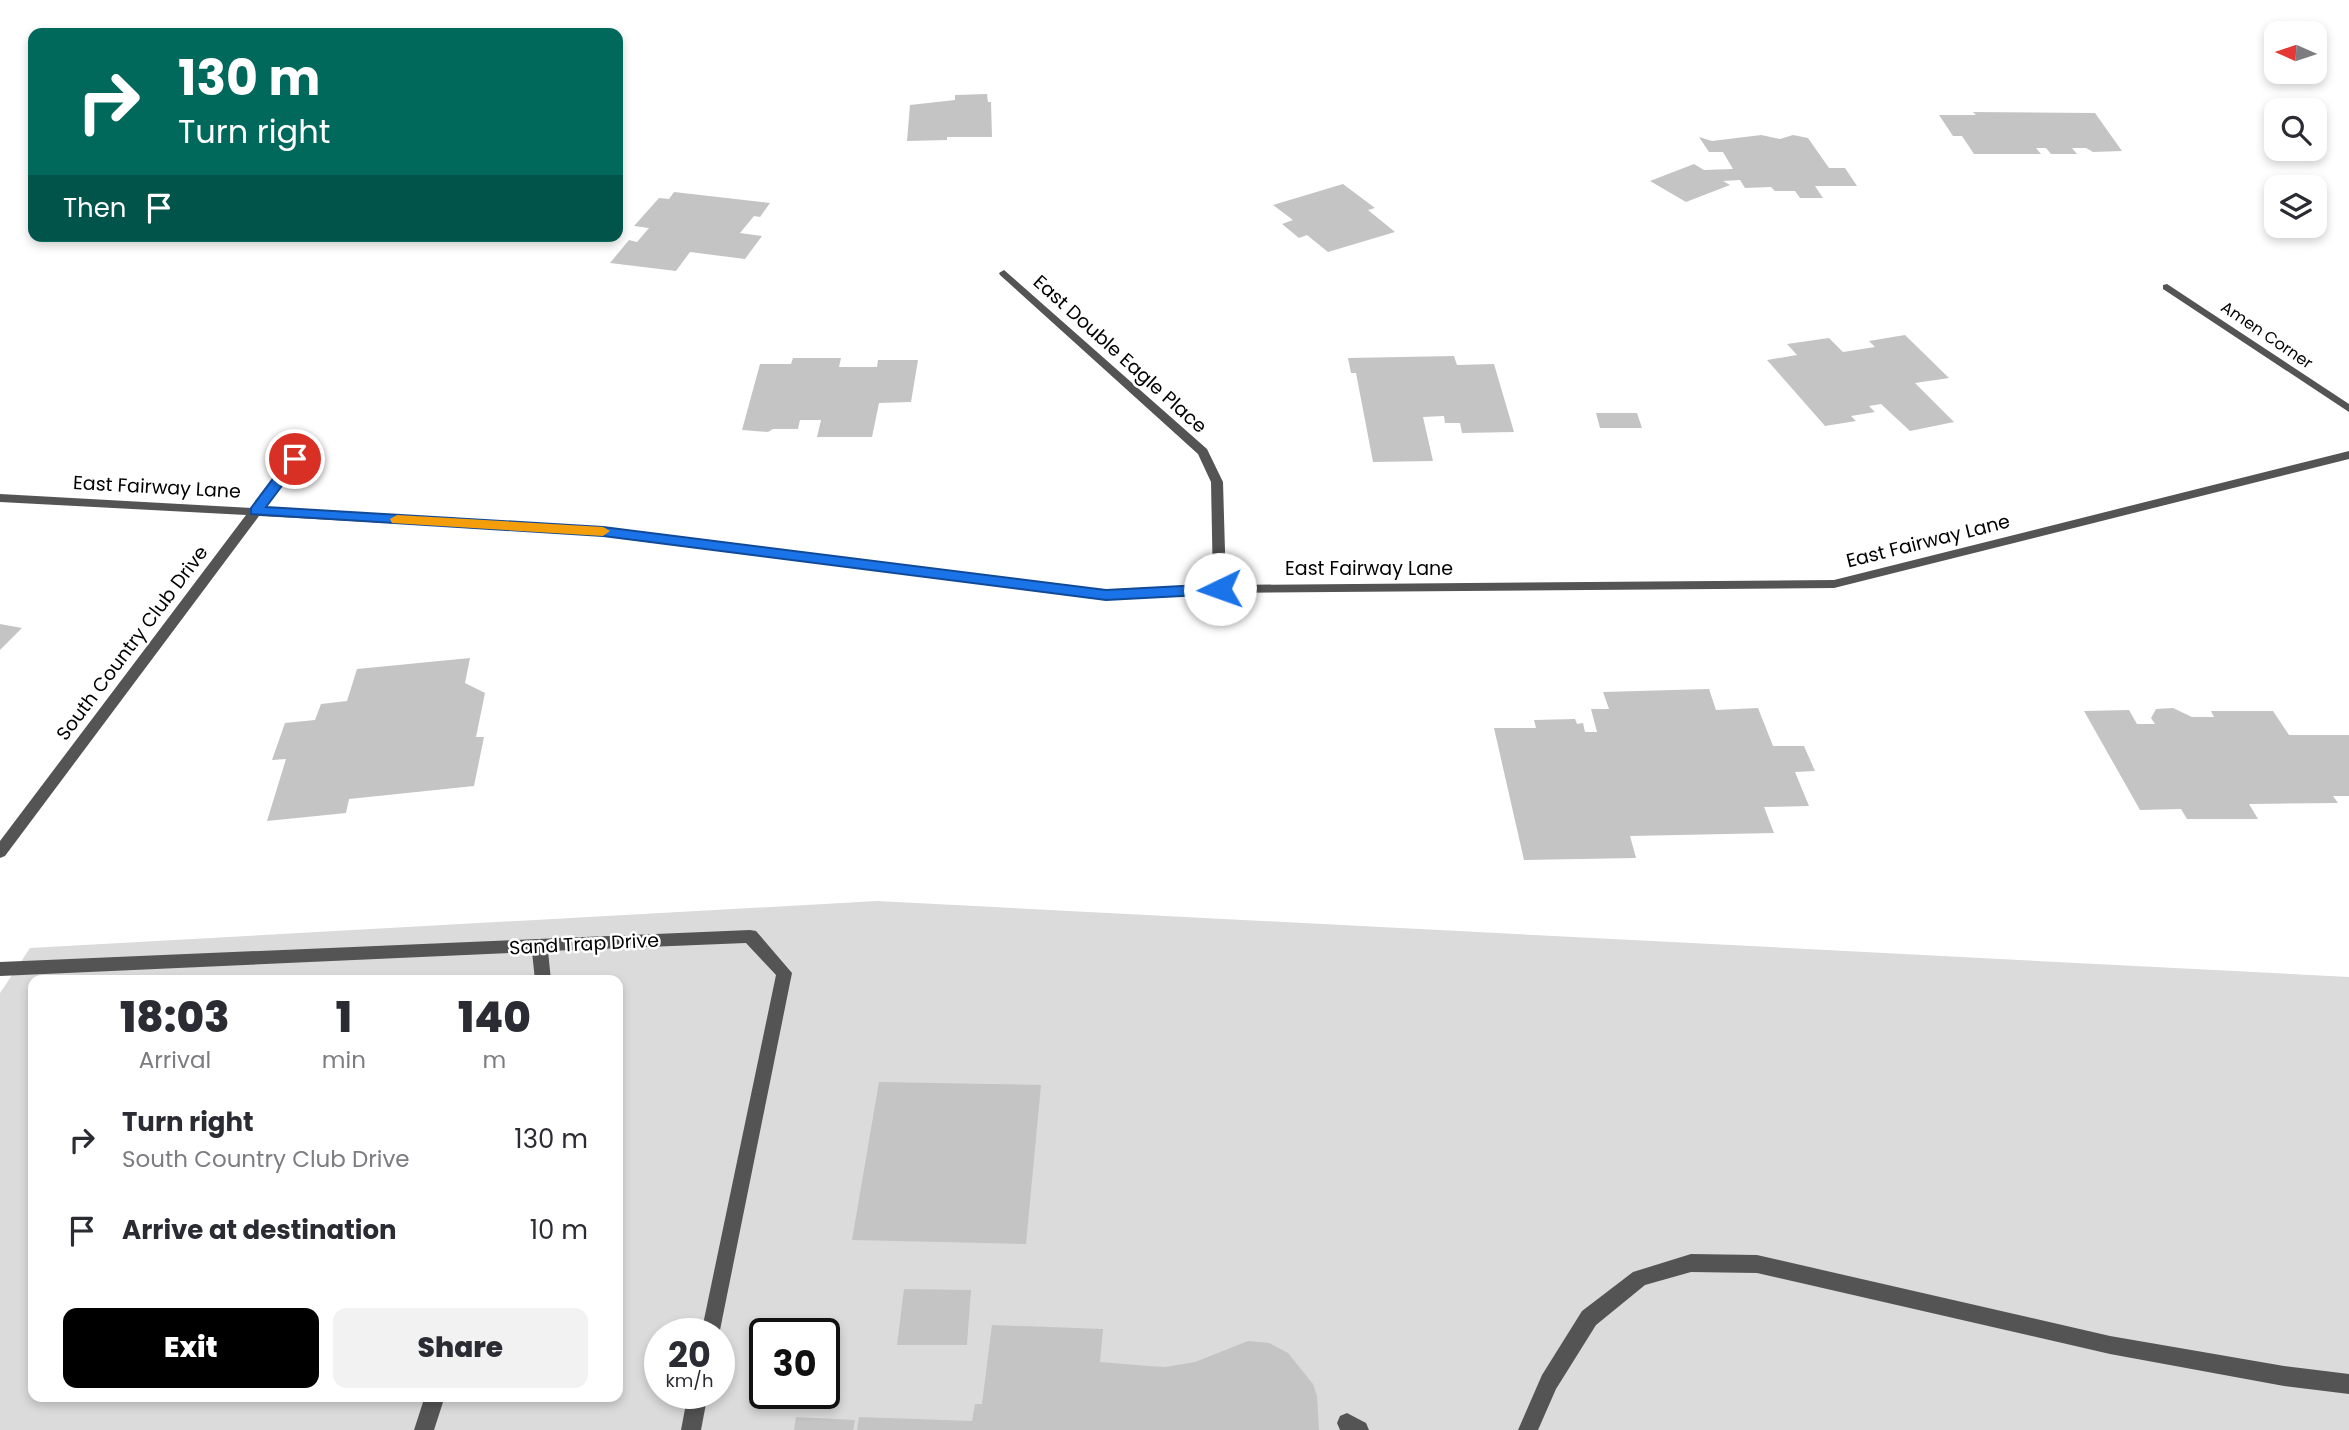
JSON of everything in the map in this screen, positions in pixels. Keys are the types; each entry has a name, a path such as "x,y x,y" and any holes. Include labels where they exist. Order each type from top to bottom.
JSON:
{"street":[{"name":"East Double Eagle Place","path":"1004,273 1203,452 1217,482 1220,589"},
{"name":"Amen Corner","path":"2167,287 2349,409"},
{"name":"East Fairway Lane","path":"0,498 603,531 1106,595 1220,589 1835,584 2349,455"},
{"name":"South Country Club Drive","path":"0,852 295,459"},
{"name":"Sand Trap Drive","path":"0,969 750,936 784,973 713,1318"},
{"path":"539,946 542,975"},
{"path":"1528,1430 1549,1382 1589,1318 1640,1278 1691,1263 1757,1264 2110,1345 2284,1376 2349,1384"},
{"path":"424,1430 433,1402"},
{"path":"691,1430 695,1409"}],"shaded area":[{"path":"877,901 2349,977 2349,1430 0,1430 0,993 30,948"}],"building":[{"path":"987,94 988,102 991,102 992,137 947,137 947,140 907,141 910,105 955,100 955,95"},
{"path":"1973,112 2095,113 2122,151 2093,152 2086,148 2072,148 2077,154 2051,154 2046,148 2036,148 2041,154 1974,154 1962,136 1953,136 1939,115 1976,115"},
{"path":"1761,135 1780,139 1793,135 1808,138 1829,168 1845,168 1857,186 1815,186 1823,198 1800,198 1795,191 1775,191 1771,187 1745,188 1740,180 1723,181 1730,185 1686,202 1650,181 1694,164 1704,170 1733,169 1723,152 1709,152 1699,137 1712,141"},
{"path":"1343,184 1375,208 1368,210 1395,232 1328,252 1307,235 1299,238 1282,224 1293,220 1273,205"},
{"path":"674,192 770,203 760,217 754,216 740,233 762,236 745,259 690,252 676,271 610,263 629,240 637,242 649,228 634,226 659,198 669,199"},
{"path":"1905,335 1949,378 1915,383 1954,422 1910,431 1881,404 1869,406 1875,412 1851,416 1856,421 1825,426 1767,360 1797,355 1787,344 1829,338 1843,352 1875,347 1869,341"},
{"path":"1454,356 1457,365 1494,364 1514,432 1462,433 1460,423 1445,423 1444,416 1423,417 1433,461 1373,462 1356,373 1351,373 1348,358"},
{"path":"793,358 841,358 839,367 877,367 878,360 918,360 911,402 879,403 872,437 817,437 821,420 800,420 798,429 773,429 768,432 742,430 760,364 791,364"},
{"path":"1596,413 1637,413 1642,428 1600,428"},
{"path":"0,624 22,628 0,650"},
{"path":"470,658 465,683 485,693 476,737 484,737 474,786 349,799 346,813 267,821 286,759 272,760 285,723 315,720 321,704 347,701 357,669"},
{"path":"1709,689 1716,710 1758,708 1773,746 1804,746 1815,771 1795,772 1809,806 1764,807 1774,833 1630,836 1636,858 1524,860 1494,728 1536,728 1534,720 1575,719 1577,724 1583,723 1585,732 1597,732 1591,709 1609,709 1603,692"},
{"path":"2173,708 2192,717 2214,717 2211,711 2273,711 2289,735 2349,735 2349,796 2333,796 2338,803 2249,804 2258,819 2187,819 2181,809 2140,810 2084,711 2129,710 2137,724 2155,724 2151,718 2156,709"},
{"path":"879,1082 1041,1085 1026,1244 852,1240"},
{"path":"904,1289 971,1290 967,1345 897,1345"},
{"path":"992,1325 1103,1329 1100,1362 1149,1366 1165,1367 1195,1362 1248,1341 1269,1343 1288,1353 1313,1384 1317,1396 1319,1430 857,1430 859,1417 972,1421 975,1404 982,1404"},
{"path":"796,1417 855,1420 853,1430 794,1430"}],"slow traffic":[{"path":"397,519 603,531"}],"route":[{"path":"295,459 256,511 603,531 1106,595 1220,589"}]}
